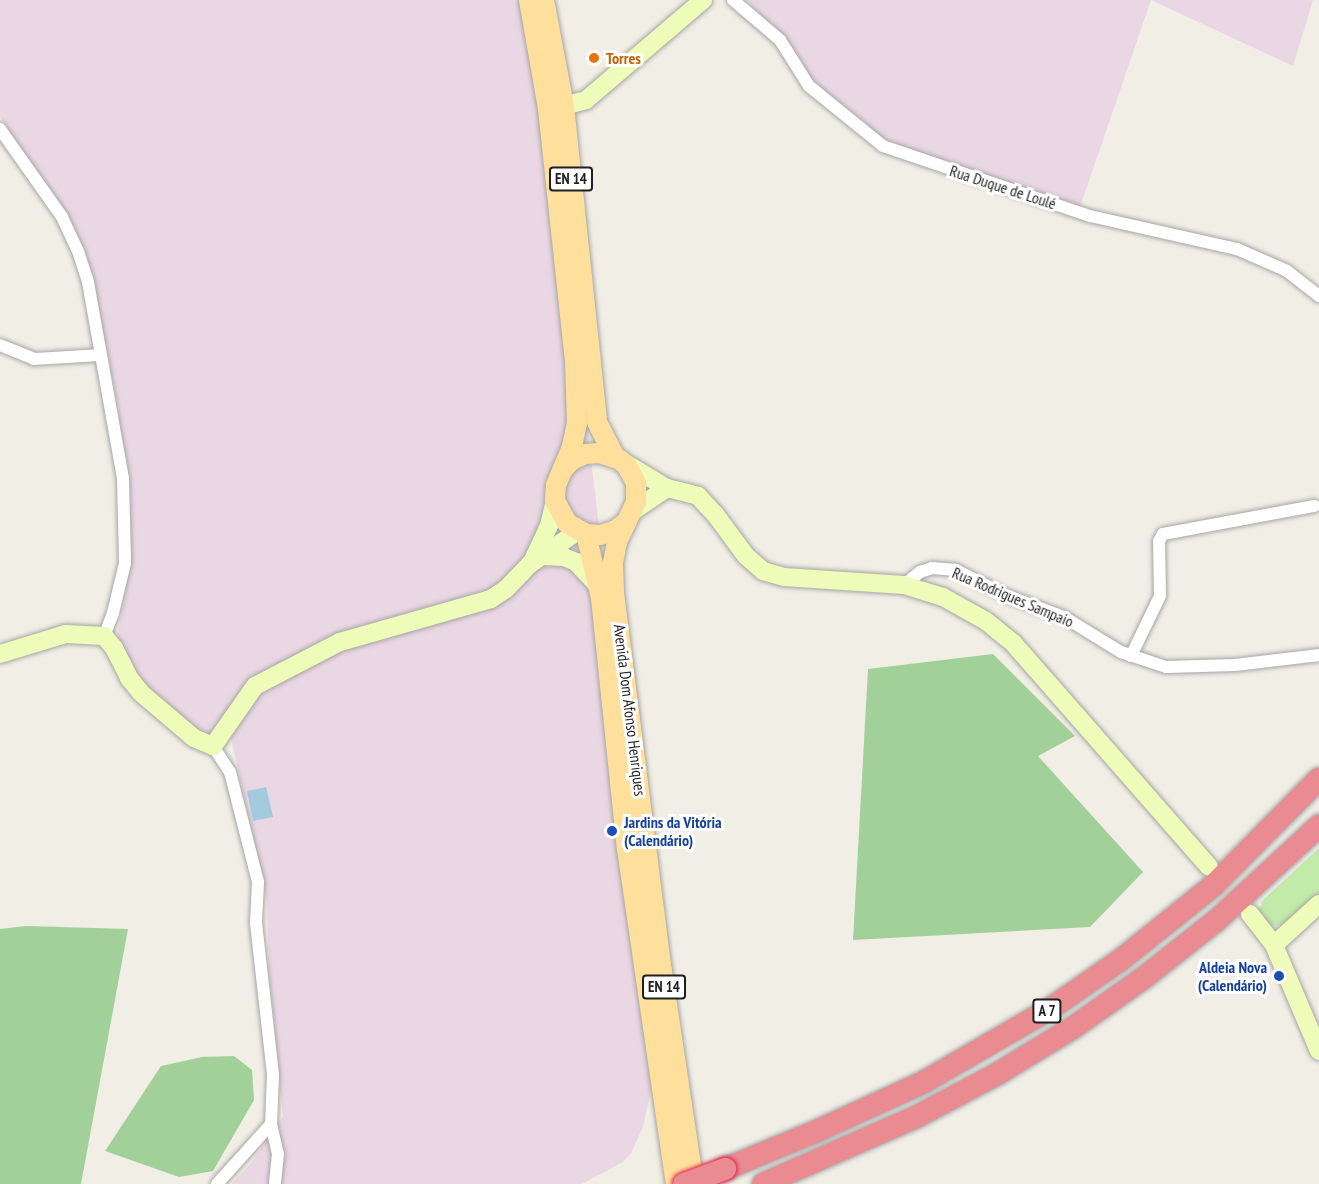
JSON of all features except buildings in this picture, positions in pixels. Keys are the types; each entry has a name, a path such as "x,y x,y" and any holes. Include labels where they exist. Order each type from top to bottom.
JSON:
{"highway":[{"name":"A 7","path":"684,1184 817,1131 924,1082 1050,1009 1122,959 1214,885 1319,779"},
{"name":"A 7","path":"763,1184 918,1116 1057,1038 1130,988 1217,921 1319,826"}],"main road":[{"name":"EN 14","path":"529,0 548,109 575,360 577,423 572,447 556,485 555,501"},
{"name":"Avenida Dom Afonso Henriques","path":"544,0 564,106 597,422 617,458 627,466 636,483 637,492 629,517 617,542 613,563 614,593 662,971 683,1097 694,1184"},
{"path":"562,470 572,460 585,454 600,453 617,458"},
{"name":"Avenida Dom Afonso Henriques","path":"555,501 567,524 582,532 599,587 627,849 676,1184"},
{"path":"582,532 600,535 614,531 629,517"}],"street":[{"path":"564,106 586,100 703,0"},
{"name":"Rua Duque de Loulé","path":"733,0 780,40 809,86 883,146 1090,216 1237,249 1278,266 1319,297"},
{"path":"0,129 62,217 78,251 88,282 99,355 123,479 125,563 113,613 104,636"},
{"path":"0,345 34,359 99,355"},
{"path":"617,458 667,488 698,496 716,514 746,556 763,571 784,577 904,585 943,597 968,610 1003,634 1209,867"},
{"path":"629,517 667,488"},
{"path":"537,560 555,501"},
{"path":"1131,656 1160,596 1159,541 1163,534 1314,506"},
{"path":"213,746 255,686 340,642 491,599 506,589 537,560 582,532"},
{"path":"537,560 564,557 576,562 599,587"},
{"name":"Rua Rodrigues Sampaio","path":"904,585 920,572 932,568 956,570 969,574 1007,596 1064,617 1131,656 1166,667 1179,668 1319,655"},
{"path":"0,654 66,634 104,636 114,648 129,678 141,693 194,738 213,746 230,772 258,882 256,923 273,1075 271,1124 278,1154 275,1184"},
{"path":"1274,945 1319,904"},
{"path":"1250,914 1274,945 1319,1051"},
{"path":"217,1184 271,1124"}],"shaded area":[{"path":"0,0 537,0 620,706 653,1082 643,1127 631,1153 623,1162 582,1184 232,1184 252,1162 283,1117 269,969 267,900 231,738 202,734 144,688 117,638 131,559 118,406 100,317 72,226 0,117"},
{"path":"747,0 1151,0 1080,207 888,144 812,81 790,46"},
{"path":"1151,0 1313,0 1293,66"}],"green space":[{"path":"993,654 1075,736 1038,756 1143,872 1090,927 853,940 868,669"},
{"path":"1319,848 1319,895 1287,924 1273,926 1267,924 1256,911 1262,905 1261,902"},
{"path":"26,926 128,929 81,1184 0,1184 0,929"},
{"path":"234,1056 252,1070 254,1100 213,1171 179,1177 105,1151 161,1066 202,1057"}],"water":[{"path":"266,787 273,817 253,821 247,791"}],"place":[{"name":"Torres","path":"594,58"},
{"name":"Jardins da Vitória (Calendário)","path":"612,831"},
{"name":"Aldeia Nova (Calendário)","path":"1279,976"}]}
